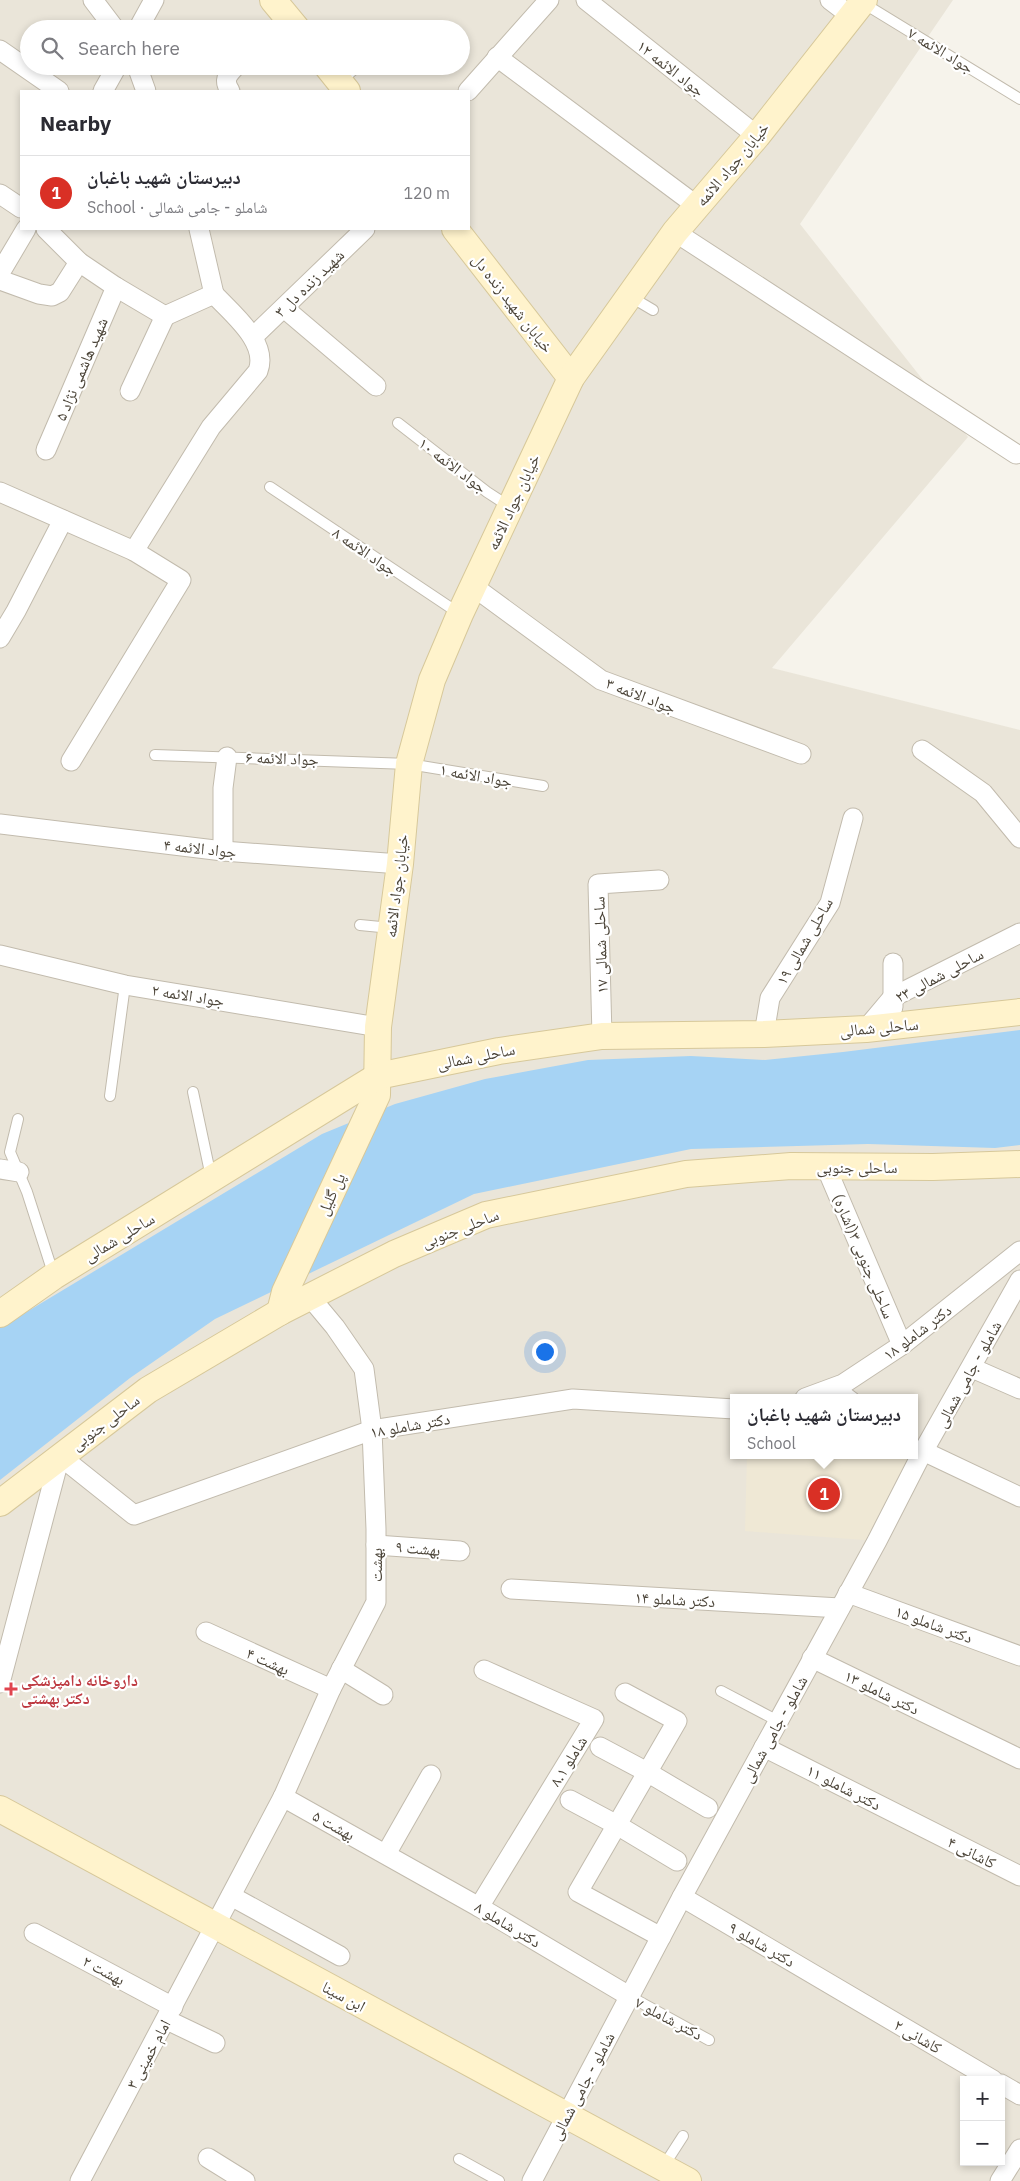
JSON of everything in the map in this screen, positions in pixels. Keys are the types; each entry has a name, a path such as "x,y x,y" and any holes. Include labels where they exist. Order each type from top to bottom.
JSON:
{"street":[{"path":"93,0 108,20"},
{"path":"143,20 154,0"},
{"path":"274,0 286,20"},
{"path":"469,90 549,0"},
{"name":"جواد الائمه ۱۲","path":"586,0 757,136"},
{"path":"830,0 859,6"},
{"name":"خیابان جواد الائمه","path":"378,1086 378,1027 400,864 409,764 432,680 460,614 571,378 675,232 757,136 859,6"},
{"path":"0,50 20,64"},
{"path":"497,58 697,206"},
{"path":"36,75 58,90"},
{"path":"104,90 112,75"},
{"path":"140,75 146,90"},
{"path":"227,75 225,84 229,90"},
{"path":"0,194 20,207"},
{"path":"0,272 25,230"},
{"path":"47,230 79,262 165,316"},
{"path":"134,551 211,427 258,370 261,362 253,337 214,294 199,230"},
{"name":"شهید زنده دل ۳","path":"253,337 364,230"},
{"name":"خیابان شهید زنده دل","path":"456,230 571,378"},
{"path":"675,232 1016,454"},
{"path":"0,280 39,294 52,296 60,292 79,262"},
{"name":"شهید هاشمی نژاد ۵","path":"46,450 116,287"},
{"path":"130,391 165,316 214,294"},
{"path":"284,308 376,386"},
{"path":"0,492 134,551 181,580 71,760"},
{"path":"0,638 64,520"},
{"name":"جواد الائمه ۳","path":"474,587 601,680 801,754"},
{"path":"922,750 983,793 1020,838"},
{"path":"223,851 223,788 227,757"},
{"name":"ساحلی شمالی ۱۹","path":"764,1034 770,998 830,902 852,818"},
{"name":"جواد الائمه ۴","path":"0,824 223,851 400,864"},
{"name":"ساحلی شمالی ۱۷","path":"602,1036 598,884 659,880"},
{"name":"ساحلی شمالی ۲۳","path":"866,1029 893,997 1020,932"},
{"name":"جواد الائمه ۲","path":"0,955 125,985 378,1027"},
{"path":"893,963 893,1026"},
{"name":"ساحلی شمالی","path":"0,1314 54,1276 211,1180 378,1086 498,1051 602,1036 764,1034 866,1029 1020,1012"},
{"name":"پل گلیل","path":"282,1302 378,1086"},
{"name":"ساحلی جنوبی","path":"0,1503 148,1390 282,1302 310,1297 394,1254 486,1215 686,1174 791,1166 1020,1164"},
{"name":"ساحلی جنوبی ۳(اشاره)","path":"826,1166 902,1345"},
{"name":"دکتر شاملو ۱۸","path":"816,1394 838,1386 902,1345 1020,1251"},
{"name":"شاملو - جامی شمالی","path":"919,1448 972,1368 1020,1280"},
{"name":"بهشت","path":"283,1797 331,1689 376,1602 372,1430 364,1369 335,1327 310,1297"},
{"path":"972,1368 1020,1388"},
{"name":"دکتر شاملو ۱۸","path":"60,1456 134,1515 372,1430 573,1399 730,1409"},
{"path":"919,1448 1020,1498"},
{"path":"0,1682 60,1456"},
{"name":"شاملو - جامی شمالی","path":"532,2181 682,1897 844,1601 914,1459"},
{"name":"بهشت ۹","path":"376,1545 460,1551"},
{"name":"دکتر شاملو ۱۴","path":"511,1589 844,1601"},
{"name":"دکتر شاملو ۱۵","path":"844,1601 1020,1656"},
{"name":"بهشت ۴","path":"206,1632 331,1689"},
{"name":"دکتر شاملو ۱۳","path":"812,1658 1020,1759"},
{"path":"341,1670 383,1695"},
{"name":"شاملو ۸.۱","path":"479,1907 594,1719 484,1670"},
{"path":"624,1693 677,1722 578,1892 661,1937"},
{"path":"600,1747 648,1772 708,1808"},
{"name":"دکتر شاملو ۱۱","path":"764,1747 925,1828"},
{"path":"386,1854 431,1775"},
{"path":"214,1926 283,1797"},
{"name":"بهشت ۵","path":"283,1797 386,1854"},
{"path":"570,1800 617,1825 677,1861"},
{"name":"ابن سینا","path":"0,1809 688,2181"},
{"name":"کاشانی ۴","path":"925,1828 1020,1876"},
{"name":"دکتر شاملو ۸","path":"386,1854 629,1996"},
{"path":"231,1896 340,1956"},
{"name":"دکتر شاملو ۹","path":"682,1897 843,1992"},
{"name":"امام خمینی ۳","path":"80,2181 170,2014 214,1926"},
{"name":"بهشت ۲","path":"34,1933 215,2043"},
{"name":"کاشانی ۲","path":"843,1992 987,2076"},
{"path":"1005,2086 1020,2095"},
{"path":"1000,2181 1020,2149"},
{"path":"208,2158 245,2181"}],"lane":[{"name":"جواد الائمه ۷","path":"859,6 1020,98"},
{"path":"630,296 653,310"},
{"name":"جواد الائمه ۱۰","path":"398,423 487,492 510,507"},
{"name":"جواد الائمه ۸","path":"270,487 460,614"},
{"name":"جواد الائمه ۶","path":"155,755 409,764"},
{"name":"جواد الائمه ۱","path":"409,764 543,786"},
{"path":"360,925 391,928"},
{"path":"110,1096 125,985"},
{"path":"193,1092 211,1180"},
{"path":"18,1119 10,1152 9,1171 54,1276"},
{"path":"838,1386 849,1394"},
{"path":"721,1691 778,1721"},
{"name":"دکتر شاملو ۷","path":"629,1996 709,2040"},
{"path":"663,2168 683,2136"},
{"path":"459,2159 499,2181"}],"shaded area":[{"path":"0,0 953,0 800,224 968,437 772,668 1020,730 1020,2181 0,2181"},
{"path":"747,1459 912,1459 877,1541 745,1531"}],"water":[{"path":"1020,1030 1020,1145 995,1148 868,1144 691,1149 474,1194 215,1319 130,1378 0,1480 0,1328 322,1134 395,1104 485,1079 588,1060 691,1056 765,1060"}],"place":[{"name":"دبیرستان شهید باغبان","path":"824,1494"},
{"name":"داروخانه دامپزشکی دکتر بهشتی","path":"11,1689"}]}
